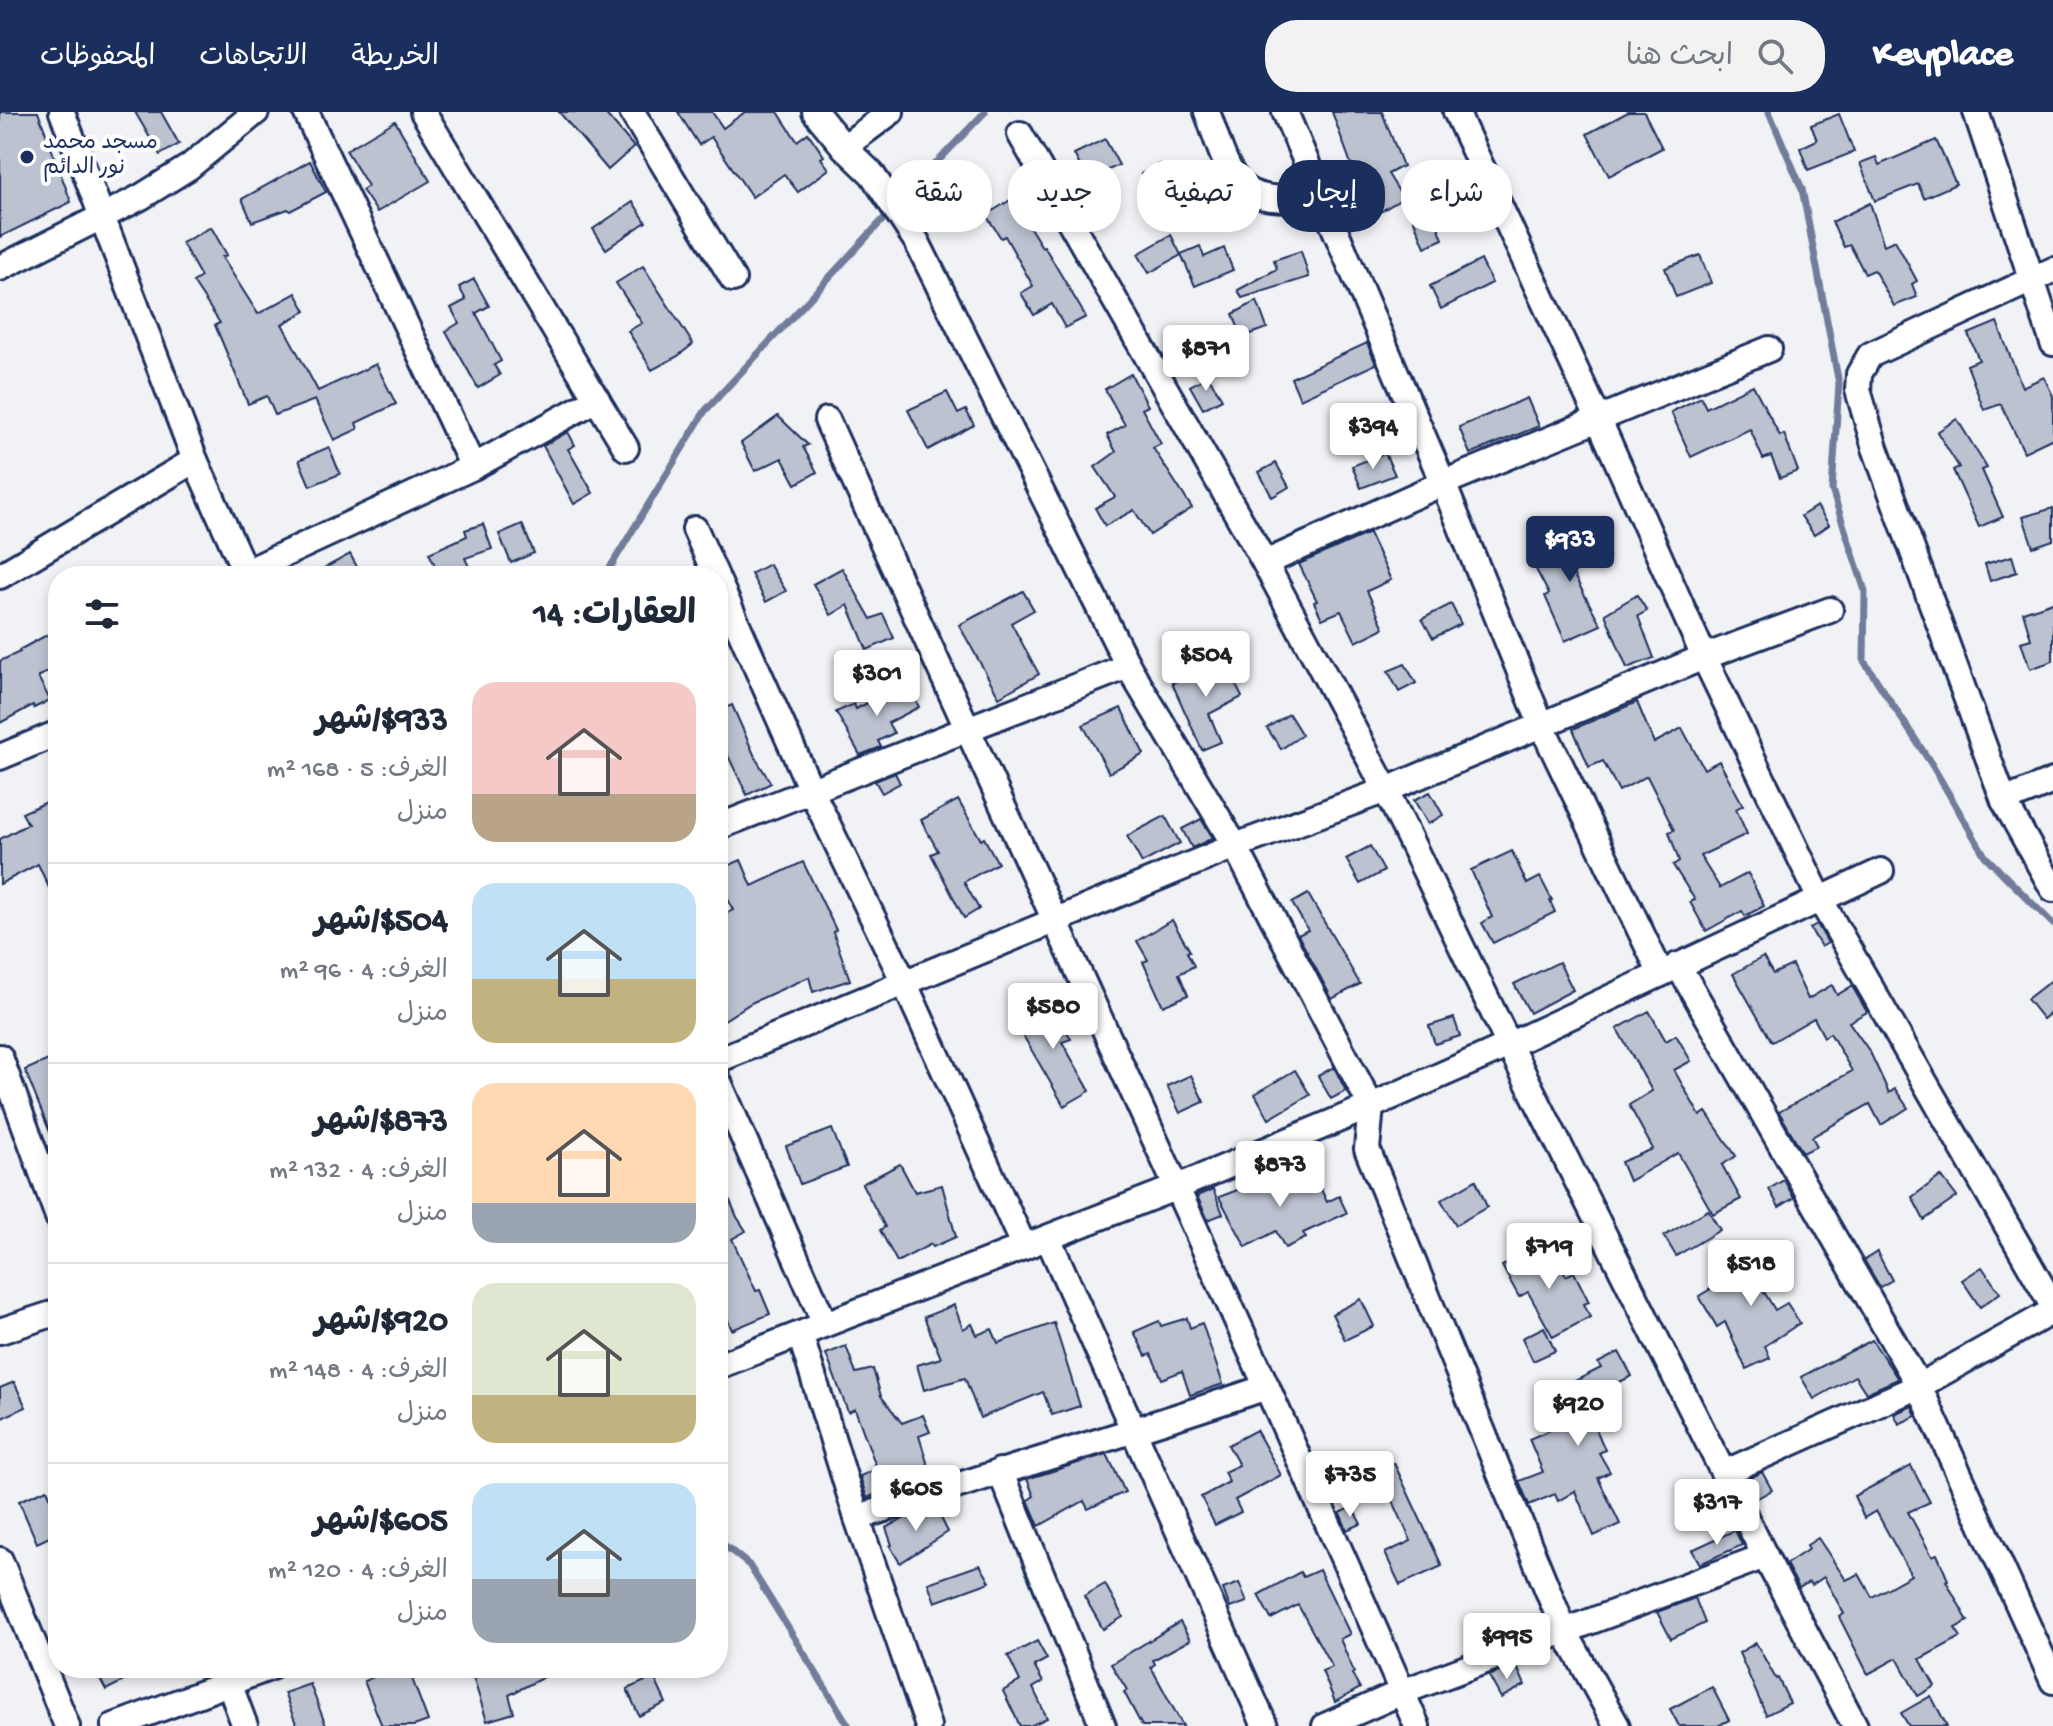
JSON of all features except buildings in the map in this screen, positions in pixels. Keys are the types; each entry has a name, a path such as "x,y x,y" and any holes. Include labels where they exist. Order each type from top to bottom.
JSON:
{"street":[{"path":"62,112 195,460 242,566"},
{"path":"0,268 102,218 189,167 256,112"},
{"path":"306,112 473,467"},
{"path":"423,112 626,448"},
{"path":"632,112 733,279"},
{"path":"815,112 872,174 917,242 1128,666 1235,846 1371,1106 1367,1149 1564,1630 1617,1726"},
{"path":"844,147 891,112"},
{"path":"1207,112 1232,175 1250,193 1277,198"},
{"path":"1285,112 1305,160"},
{"path":"1456,112 1598,418 1704,657 1821,901 2053,1308 1919,1386 1724,1473"},
{"path":"1976,112 2042,275 2053,343"},
{"path":"1020,134 1265,563 1386,790 1509,1045 1765,1556 1855,1726"},
{"path":"1336,232 1443,483 1541,724 1670,970 1919,1386 2053,1681"},
{"path":"2042,275 1870,355 1859,374 1858,390 1875,448 2004,801 2053,889"},
{"path":"1265,563 1443,483 1769,349"},
{"path":"263,566 473,467 597,399"},
{"path":"827,420 1267,1387 1417,1726"},
{"path":"0,576 195,460"},
{"path":"695,529 712,566"},
{"path":"728,603 811,790 904,982 1024,1247"},
{"path":"728,1056 1235,846 1386,790 1704,657 1830,610"},
{"path":"728,823 1128,666"},
{"path":"0,757 48,737"},
{"path":"2004,801 2053,781"},
{"path":"728,1362 1175,1188 1371,1106 1881,871"},
{"path":"0,1057 48,1189"},
{"path":"728,1103 825,1324"},
{"path":"1048,1238 1265,1726"},
{"path":"0,1331 48,1315"},
{"path":"800,1334 857,1518 928,1726"},
{"path":"857,1518 1000,1471 1136,1432 1267,1387"},
{"path":"1000,1471 1103,1726"},
{"path":"1325,1726 1402,1692 1765,1556"},
{"path":"0,1560 67,1726"},
{"path":"114,1726 222,1678"},
{"path":"227,1678 245,1726"}],"waterway":[{"path":"939,160 985,112"},
{"path":"1769,112 1802,189 1839,384 1832,490 1865,591 1864,661 1932,765 1985,856 2053,924"},
{"path":"611,566 705,411 887,215"},
{"path":"728,1548 749,1565 849,1726"}],"place":[{"name":"مسجد محمد نور الدائم","path":"27,157"}]}
